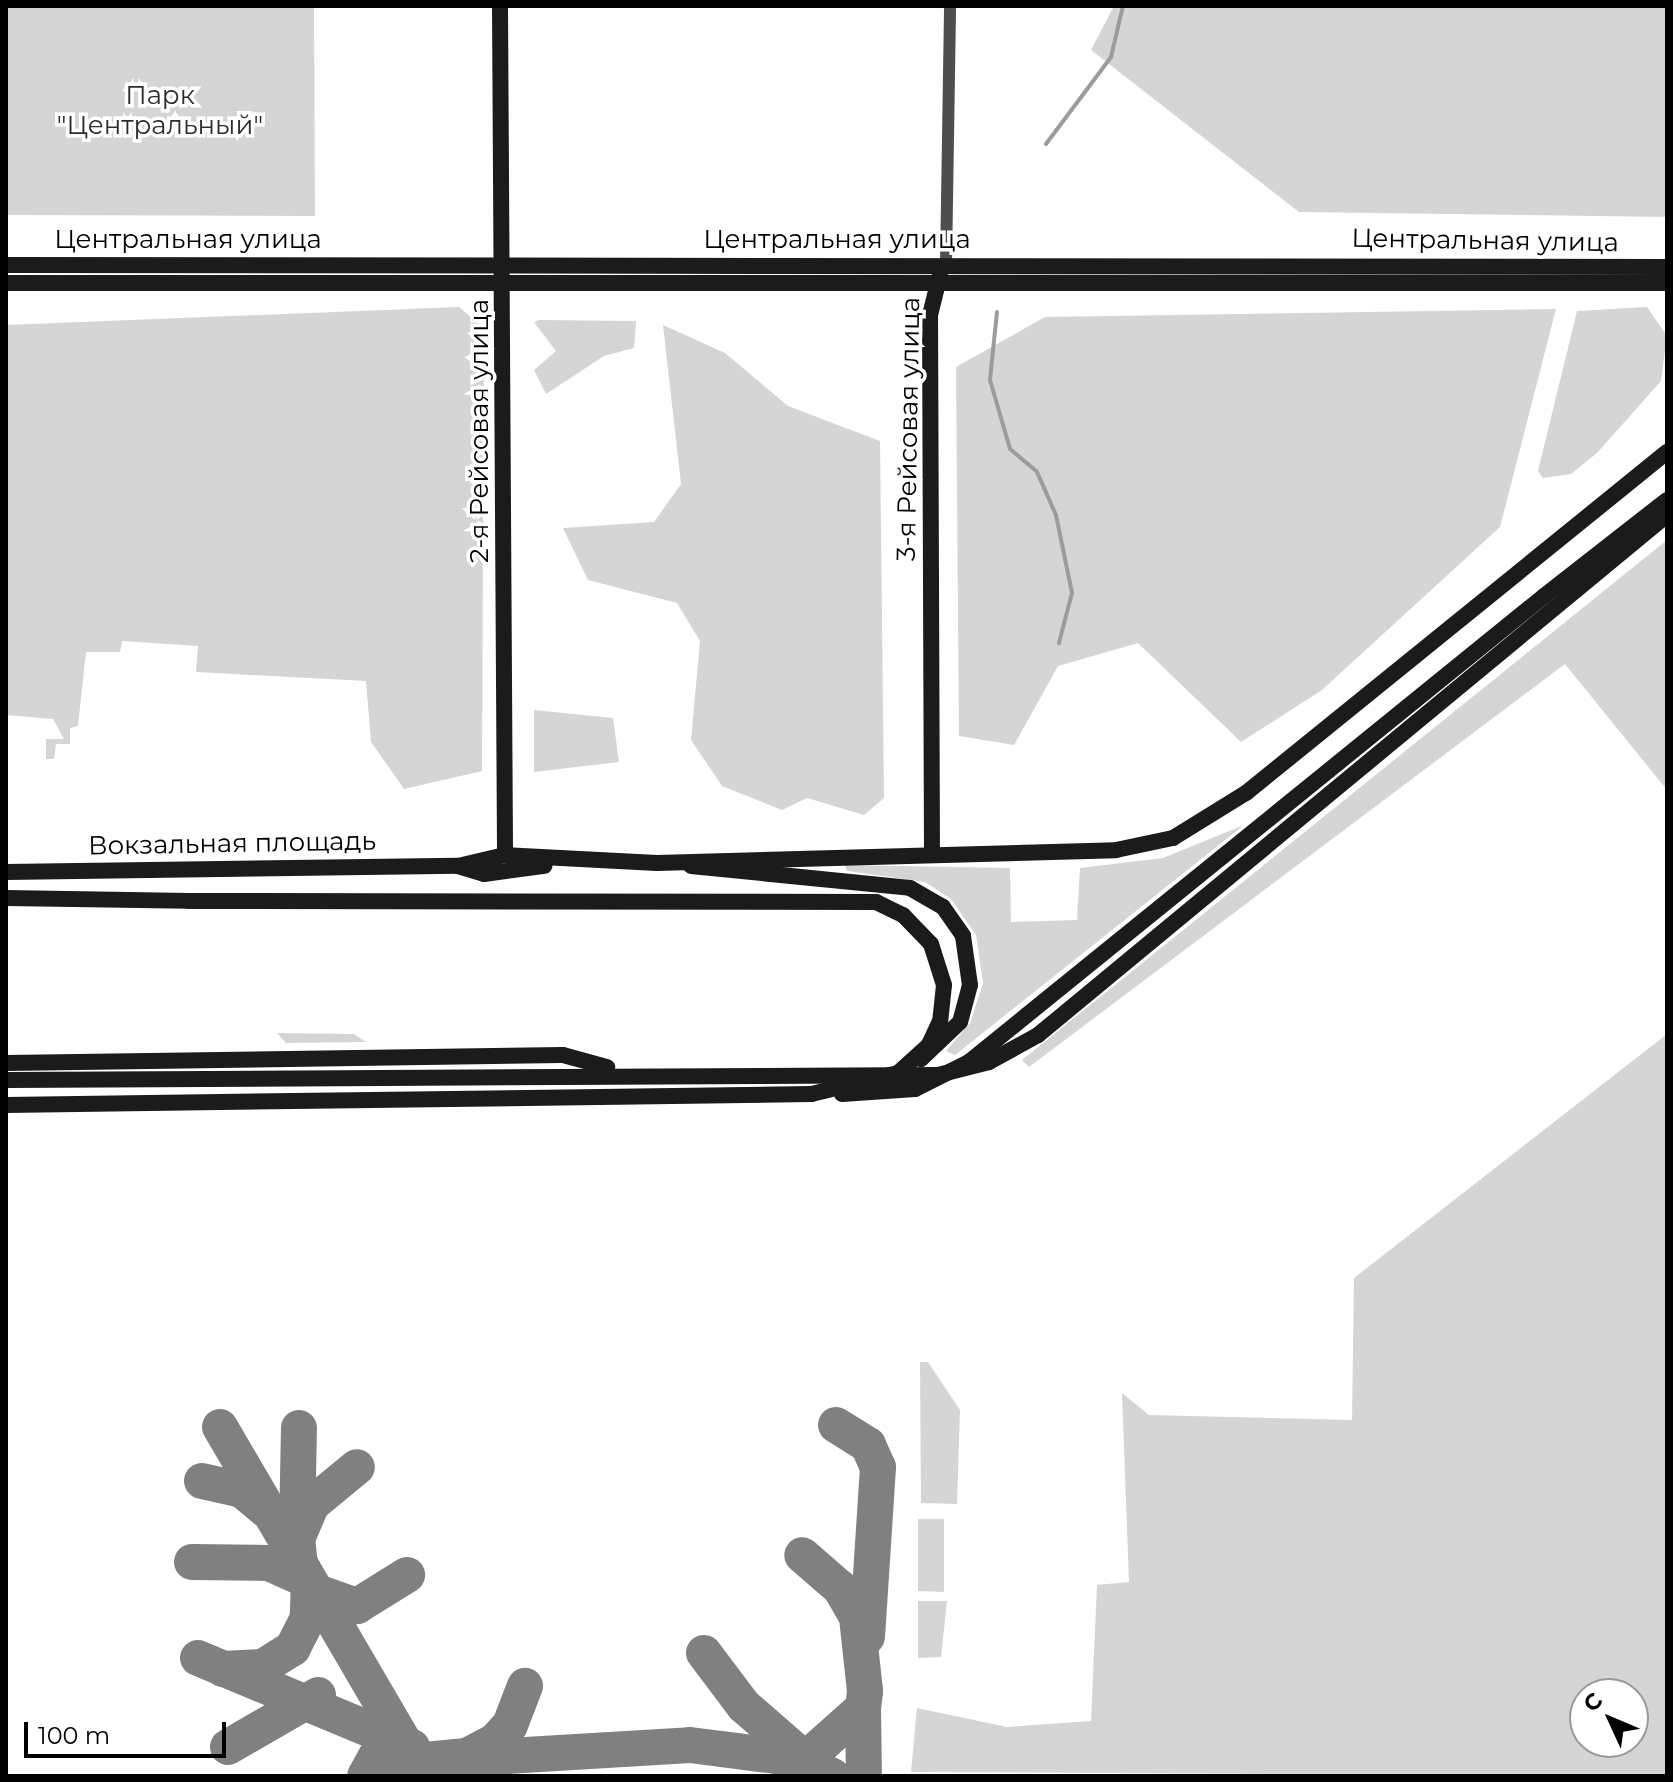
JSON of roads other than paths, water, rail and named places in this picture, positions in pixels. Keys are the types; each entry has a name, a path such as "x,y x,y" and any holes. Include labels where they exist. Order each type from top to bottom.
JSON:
{"main road":[{"name":"2-я Рейсовая улица","path":"500,6 505,855"},
{"name":"Центральная улица","path":"6,265 1667,267"},
{"name":"3-я Рейсовая улица","path":"932,855 935,283 946,265"},
{"name":"Центральная улица","path":"6,283 1667,283"},
{"name":"Вокзальная площадь","path":"6,872 458,866 505,855 561,863 657,863 1131,849 1201,825 1667,452"},
{"path":"6,1105 894,1093 954,1073 1667,500"},
{"path":"6,1080 623,1072 891,1075 977,1066 1038,1035 1667,515"},
{"name":"Вокзальная площадь","path":"458,866 484,874 561,863"},
{"path":"657,863 910,888 943,907 967,949 964,1009 941,1043 891,1075"},
{"path":"6,898 876,902 903,915 931,944 944,985 940,1021 929,1045 898,1073 812,1094"},
{"path":"6,1063 563,1055 623,1072"},
{"path":"286,1078 308,1059"}],"street":[{"name":"3-я Рейсовая улица","path":"946,265 950,6"}],"waterway":[{"path":"1046,144 1111,57 1123,6"},
{"path":"997,312 990,380 1010,449 1037,472 1056,515 1072,593 1059,643"}],"park label":[{"name":"Парк \"Центральный\"","path":"160,111"}]}
